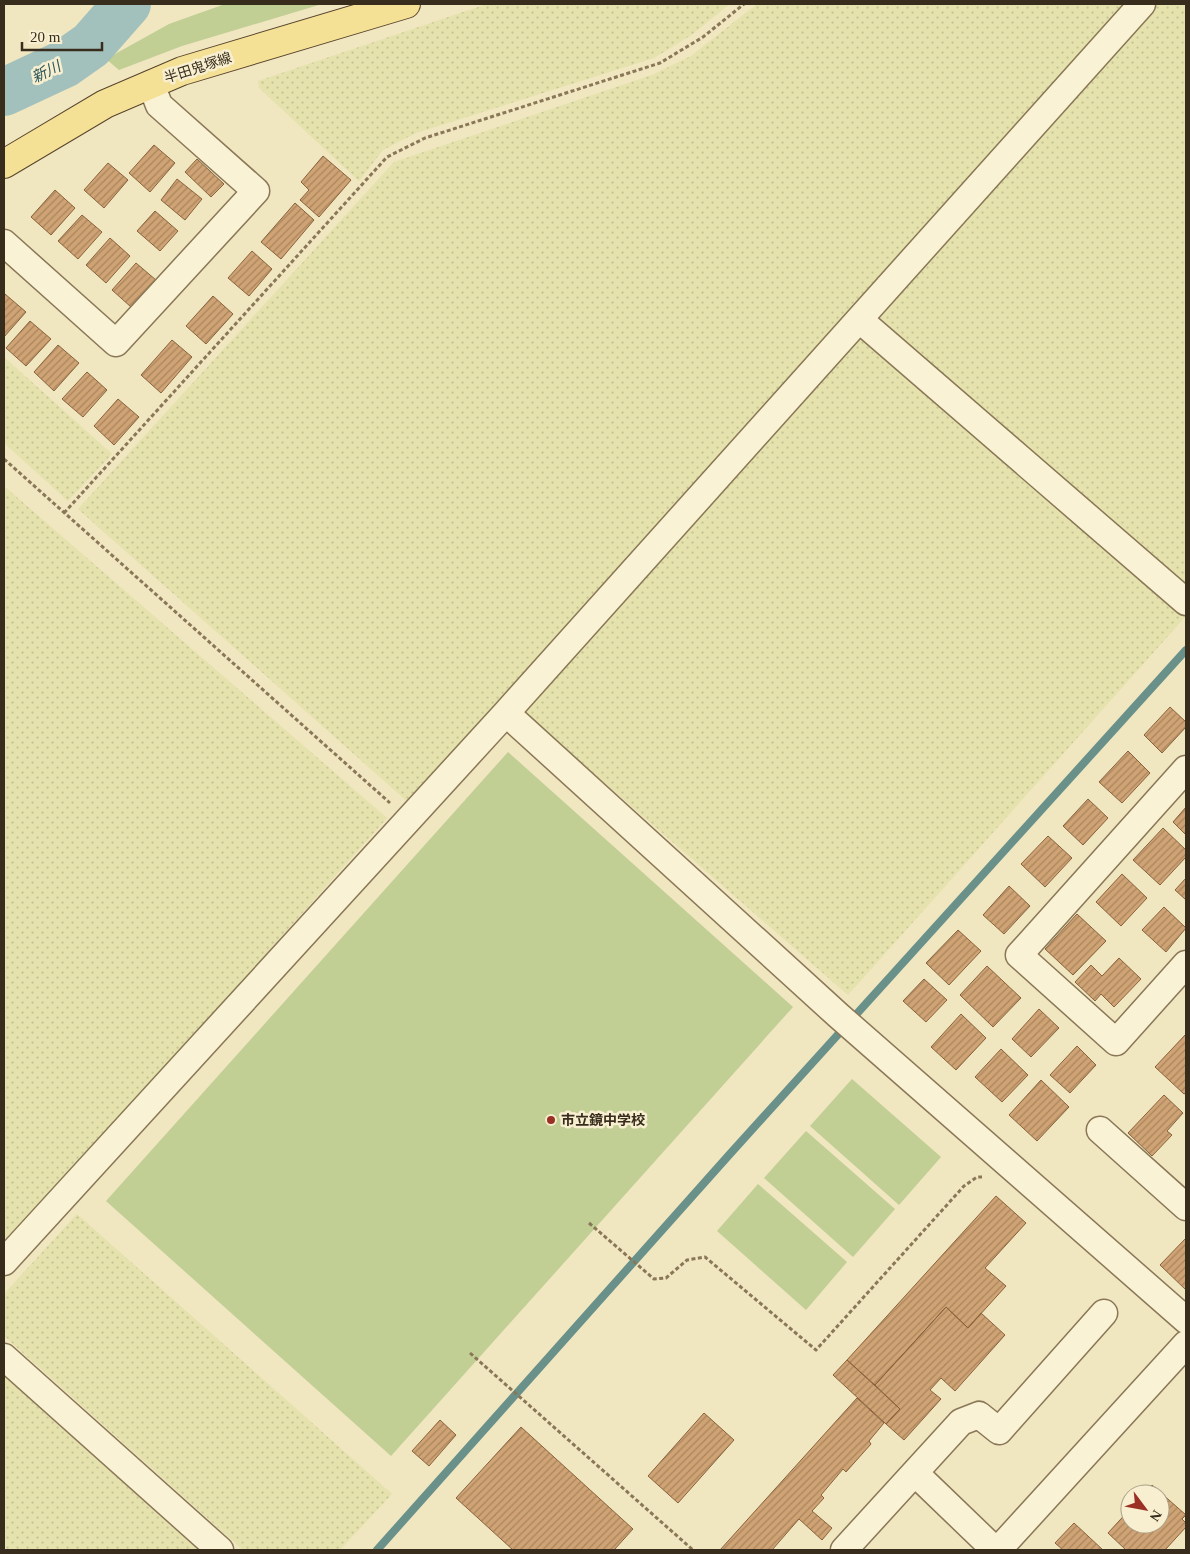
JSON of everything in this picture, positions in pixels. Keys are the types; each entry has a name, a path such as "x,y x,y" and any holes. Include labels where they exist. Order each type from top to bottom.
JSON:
{"main road":[{"name":"半田鬼塚線","path":"4,164 104,104 182,71 406,4"}],"street":[{"path":"4,1262 506,713 1142,4"},
{"path":"4,243 116,343 256,191 159,105 151,84"},
{"path":"860,320 1186,602"},
{"path":"506,713 848,1024 1186,1320"},
{"path":"1186,768 1019,955 1116,1042 1186,964"},
{"path":"1100,1130 1186,1207"},
{"path":"844,1550 961,1422 979,1415 999,1431 1104,1313"},
{"path":"915,1473 997,1550 1186,1344"},
{"path":"4,1356 220,1550"}],"path":[{"path":"64,513 387,157 425,138 660,62 704,37 744,4"},
{"path":"4,459 408,820"},
{"path":"589,1223 654,1279 666,1278 687,1260 705,1257 816,1350 964,1186 977,1177 984,1178"},
{"path":"470,1353 692,1550"}],"shaded area":[{"path":"487,4 730,4 690,36 654,58 416,133 383,150 359,181 259,88 258,81"},
{"path":"757,4 1129,4 409,803 78,509 394,162 652,75 691,56"},
{"path":"1153,4 1186,4 1186,598 875,318"},
{"path":"865,332 1186,616 848,995 521,710"},
{"path":"4,357 112,454 68,501 4,443"},
{"path":"4,486 387,818 4,1248"},
{"path":"77,1214 392,1494 340,1550 243,1550 4,1336 4,1294"},
{"path":"4,1376 198,1550 4,1550"}],"green space":[{"path":"225,4 322,4 182,46 119,70 106,59 169,24"},
{"path":"508,752 793,1007 391,1456 106,1201"},
{"path":"852,1079 941,1157 899,1205 810,1126"},
{"path":"806,1131 895,1209 853,1257 764,1178"},
{"path":"758,1184 847,1262 806,1310 717,1231"}],"building":[{"path":"154,145 175,163 150,192 129,173"},
{"path":"323,156 351,180 319,217 300,200 309,190 301,182"},
{"path":"197,159 224,184 211,197 185,172"},
{"path":"108,163 128,180 104,208 84,190"},
{"path":"177,179 202,199 185,220 161,200"},
{"path":"55,190 75,208 51,235 31,217"},
{"path":"295,203 314,220 281,259 261,242"},
{"path":"155,211 178,231 160,251 137,231"},
{"path":"82,215 102,232 78,259 58,241"},
{"path":"110,238 130,256 106,283 86,265"},
{"path":"252,251 272,269 249,296 228,278"},
{"path":"136,263 156,280 131,307 112,290"},
{"path":"4,295 26,312 4,337"},
{"path":"213,296 233,314 206,344 186,326"},
{"path":"30,321 51,339 26,366 6,348"},
{"path":"172,340 192,357 161,393 141,375"},
{"path":"58,345 79,363 54,391 34,372"},
{"path":"87,372 107,390 83,417 62,399"},
{"path":"118,399 139,417 114,445 94,426"},
{"path":"1170,707 1186,722 1186,727 1162,753 1144,735"},
{"path":"1128,751 1150,773 1122,803 1099,782"},
{"path":"1088,799 1108,818 1083,845 1063,826"},
{"path":"1186,807 1186,835 1173,822"},
{"path":"1163,828 1186,850 1186,857 1160,885 1133,860"},
{"path":"1048,836 1072,858 1045,887 1021,864"},
{"path":"1122,874 1147,898 1121,926 1096,902"},
{"path":"1186,878 1186,900 1175,890"},
{"path":"1009,886 1030,906 1004,934 983,915"},
{"path":"1164,907 1186,928 1166,952 1142,930"},
{"path":"1077,914 1106,941 1073,975 1045,949"},
{"path":"958,930 981,951 949,985 926,963"},
{"path":"1119,958 1141,979 1114,1007 1101,994 1095,1001 1075,982 1091,965 1102,976"},
{"path":"987,966 1021,998 993,1027 960,995"},
{"path":"924,979 947,1000 926,1022 903,1001"},
{"path":"1039,1009 1059,1028 1031,1057 1012,1039"},
{"path":"961,1014 986,1038 956,1070 931,1047"},
{"path":"1186,1034 1186,1093 1184,1094 1155,1067"},
{"path":"1077,1046 1096,1065 1070,1093 1050,1075"},
{"path":"1001,1049 1028,1075 1002,1102 975,1077"},
{"path":"1041,1080 1069,1107 1037,1141 1009,1115"},
{"path":"1164,1095 1183,1113 1167,1131 1172,1135 1152,1156 1128,1133"},
{"path":"996,1196 1026,1223 985,1268 1006,1286 968,1328 946,1307 875,1385 847,1360"},
{"path":"1186,1238 1186,1290 1160,1265"},
{"path":"946,1307 968,1328 981,1313 1005,1335 955,1391 941,1378 930,1390 941,1399 904,1440 886,1424 900,1409 875,1385"},
{"path":"847,1360 900,1409 886,1424 833,1375"},
{"path":"857,1398 884,1423 869,1441 871,1444 846,1472 843,1469 821,1495 824,1498 812,1511 832,1528 822,1540 799,1519 772,1550 720,1550"},
{"path":"704,1413 734,1440 678,1503 648,1476"},
{"path":"440,1420 456,1435 429,1466 412,1451"},
{"path":"521,1427 633,1529 614,1550 513,1550 456,1498"},
{"path":"1170,1501 1186,1515 1182,1519 1186,1523 1186,1527 1165,1550 1126,1550 1108,1533 1120,1520 1120,1534 1170,1534"},
{"path":"1074,1523 1103,1550 1063,1550 1055,1543"}],"waterway":[{"name":"新川","path":"4,92 64,64 91,45 127,4"},
{"path":"377,1550 729,1155 1186,650"}],"place":[{"name":"市立鏡中学校","path":"551,1120"}]}
